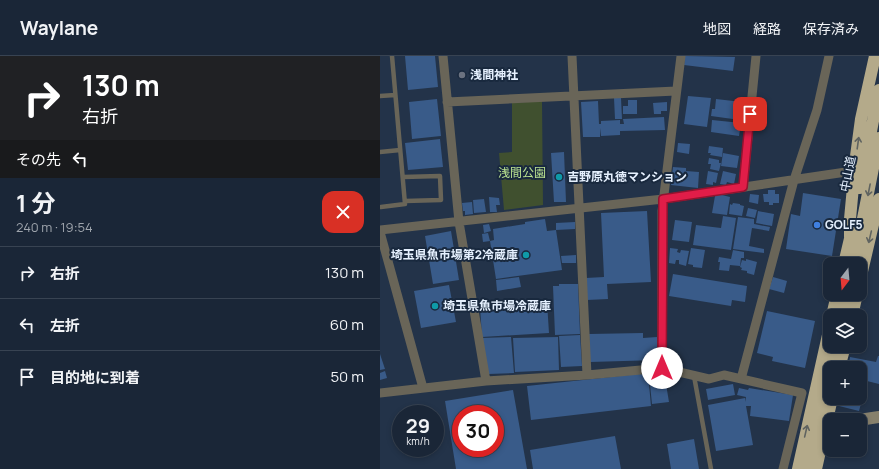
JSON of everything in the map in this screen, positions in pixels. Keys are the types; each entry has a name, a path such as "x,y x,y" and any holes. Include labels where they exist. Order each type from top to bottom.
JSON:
{"highway":[{"path":"855,240 850,219 854,171 861,119 875,56"},
{"name":"中山道","path":"847,257 855,240 879,90"},
{"path":"855,257 855,240 879,138"},
{"path":"865,257 879,199"},
{"path":"798,469 824,353"},
{"path":"807,469 823,399"},
{"path":"816,469 823,443"}],"street":[{"path":"443,56 459,222 486,381"},
{"path":"572,56 587,375"},
{"path":"662,368 663,199 681,56"},
{"path":"743,187 756,56"},
{"path":"741,379 794,180 817,110 829,56"},
{"path":"447,102 676,91"},
{"path":"423,388 380,231 663,199 846,172"},
{"path":"380,393 486,381 587,375 662,368 709,379 724,375 802,393 783,469"},
{"path":"867,419 879,417"}],"lane":[{"path":"382,207 405,204 392,56"},
{"path":"380,96 395,94"},
{"path":"380,152 400,150"},
{"path":"403,177 440,176 441,200 405,201"},
{"path":"694,376 711,469"}],"green space":[{"name":"浅間公園","path":"542,101 543,205 504,210 499,153 512,152 512,103"}],"building":[{"path":"405,56 435,56 438,87 408,90"},
{"path":"685,56 735,57 733,71 684,65"},
{"path":"688,96 711,98 707,127 684,124"},
{"path":"614,98 621,98 622,119 615,119"},
{"path":"437,99 441,136 412,139 409,102"},
{"path":"716,99 742,102 740,120 711,116 712,109 715,109"},
{"path":"628,100 637,100 637,114 623,114 623,106 628,106"},
{"path":"598,101 599,124 601,124 601,121 620,120 620,124 624,124 623,119 664,117 665,130 620,131 620,135 601,136 600,128 600,137 583,137 581,102"},
{"path":"667,102 667,111 661,111 661,114 654,114 653,103"},
{"path":"712,120 741,123 739,136 711,132"},
{"path":"440,139 443,167 408,170 405,143"},
{"path":"678,143 690,144 689,154 677,152"},
{"path":"709,146 723,148 722,157 710,155 711,153 708,153"},
{"name":"吉野原丸徳マンション","path":"564,152 566,202 554,202 551,153"},
{"path":"723,153 739,156 737,168 721,166"},
{"path":"709,158 719,160 719,163 721,163 719,171 710,169 711,164 708,164"},
{"path":"673,167 686,168 686,171 699,172 698,188 671,185"},
{"path":"708,171 718,173 716,183 713,182 713,185 706,184"},
{"path":"723,171 736,174 734,184 727,182 726,185 720,184"},
{"path":"768,190 775,190 775,194 779,194 779,203 769,205 769,202 764,202 763,194 768,194"},
{"path":"803,193 841,199 832,256 786,249 791,214 800,216"},
{"path":"718,194 730,197 727,215 712,213 715,196"},
{"path":"750,194 759,195 758,204 749,202"},
{"path":"489,197 499,198 500,205 496,205 497,212 490,212"},
{"path":"484,199 486,212 474,213 473,200"},
{"path":"472,202 473,214 465,215 462,203"},
{"path":"733,203 744,206 742,216 729,214 730,204 732,205"},
{"path":"748,208 757,210 755,218 746,216"},
{"path":"647,211 651,282 607,284 608,299 587,300 586,278 604,277 601,213"},
{"path":"758,211 774,214 772,226 756,223"},
{"path":"723,216 736,218 731,250 693,245 696,225 721,228"},
{"path":"738,217 754,219 754,224 770,227 769,231 752,228 749,246 764,249 764,253 733,249"},
{"name":"埼玉県魚市場第2冷蔵庫","path":"545,219 547,231 556,230 562,270 496,279 490,241 494,240 493,229"},
{"path":"675,220 692,222 689,242 672,240"},
{"path":"575,222 575,229 556,230 556,223"},
{"path":"489,224 491,231 484,233 483,225"},
{"path":"451,231 459,280 433,284 425,236"},
{"path":"488,233 490,241 483,242 482,234"},
{"path":"670,248 678,249 677,252 680,253 681,250 689,251 686,266 679,264 679,260 676,260 675,264 669,263"},
{"path":"691,248 705,250 702,268 693,267 693,265 688,264"},
{"path":"733,250 744,252 744,258 741,258 740,266 730,265 729,271 719,270 719,257 731,259"},
{"path":"576,255 576,263 562,263 561,256"},
{"path":"746,259 757,262 754,275 747,273 747,271 741,270 742,268 740,267 742,260 746,261"},
{"path":"673,274 747,286 745,302 732,300 731,306 669,296"},
{"path":"519,277 521,287 497,291 496,280"},
{"path":"773,277 787,281 784,293 769,289"},
{"path":"559,284 578,284 580,334 555,335 553,286 559,286"},
{"name":"埼玉県魚市場冷蔵庫","path":"449,285 456,322 421,328 414,291"},
{"path":"547,302 549,333 482,337 480,306"},
{"path":"767,311 815,321 805,368 772,361 773,357 757,353"},
{"path":"643,333 643,338 657,337 658,360 590,362 589,334"},
{"path":"580,335 582,366 561,367 559,336"},
{"path":"511,337 514,373 488,374 481,338"},
{"path":"558,337 559,370 515,372 513,338"},
{"path":"380,354 385,369 380,370"},
{"path":"879,356 879,384 867,381 867,361 849,361 850,357 876,362"},
{"path":"385,371 387,378 380,380 380,373"},
{"path":"648,373 651,406 531,420 527,386"},
{"path":"649,375 666,384 669,402 652,404"},
{"path":"733,384 735,395 708,400 706,389"},
{"path":"739,388 748,390 749,388 793,395 789,421 750,416 751,406 746,406 753,445 716,451 708,405 745,398 745,402 746,397 737,395"},
{"path":"513,390 527,469 456,469 454,457 504,457 504,405 452,405 452,444 445,401"},
{"path":"839,405 861,405 859,411"},
{"path":"615,436 621,469 533,469 530,450"},
{"path":"694,439 699,469 671,469 667,444"}],"place":[{"name":"浅間神社","path":"462,75"},
{"name":"吉野原丸徳マンション","path":"559,177"},
{"name":"GOLF5","path":"817,225"},
{"name":"埼玉県魚市場第2冷蔵庫","path":"526,255"},
{"name":"埼玉県魚市場冷蔵庫","path":"435,306"}],"route":[{"path":"662,368 663,199 743,187 750,114"}]}
